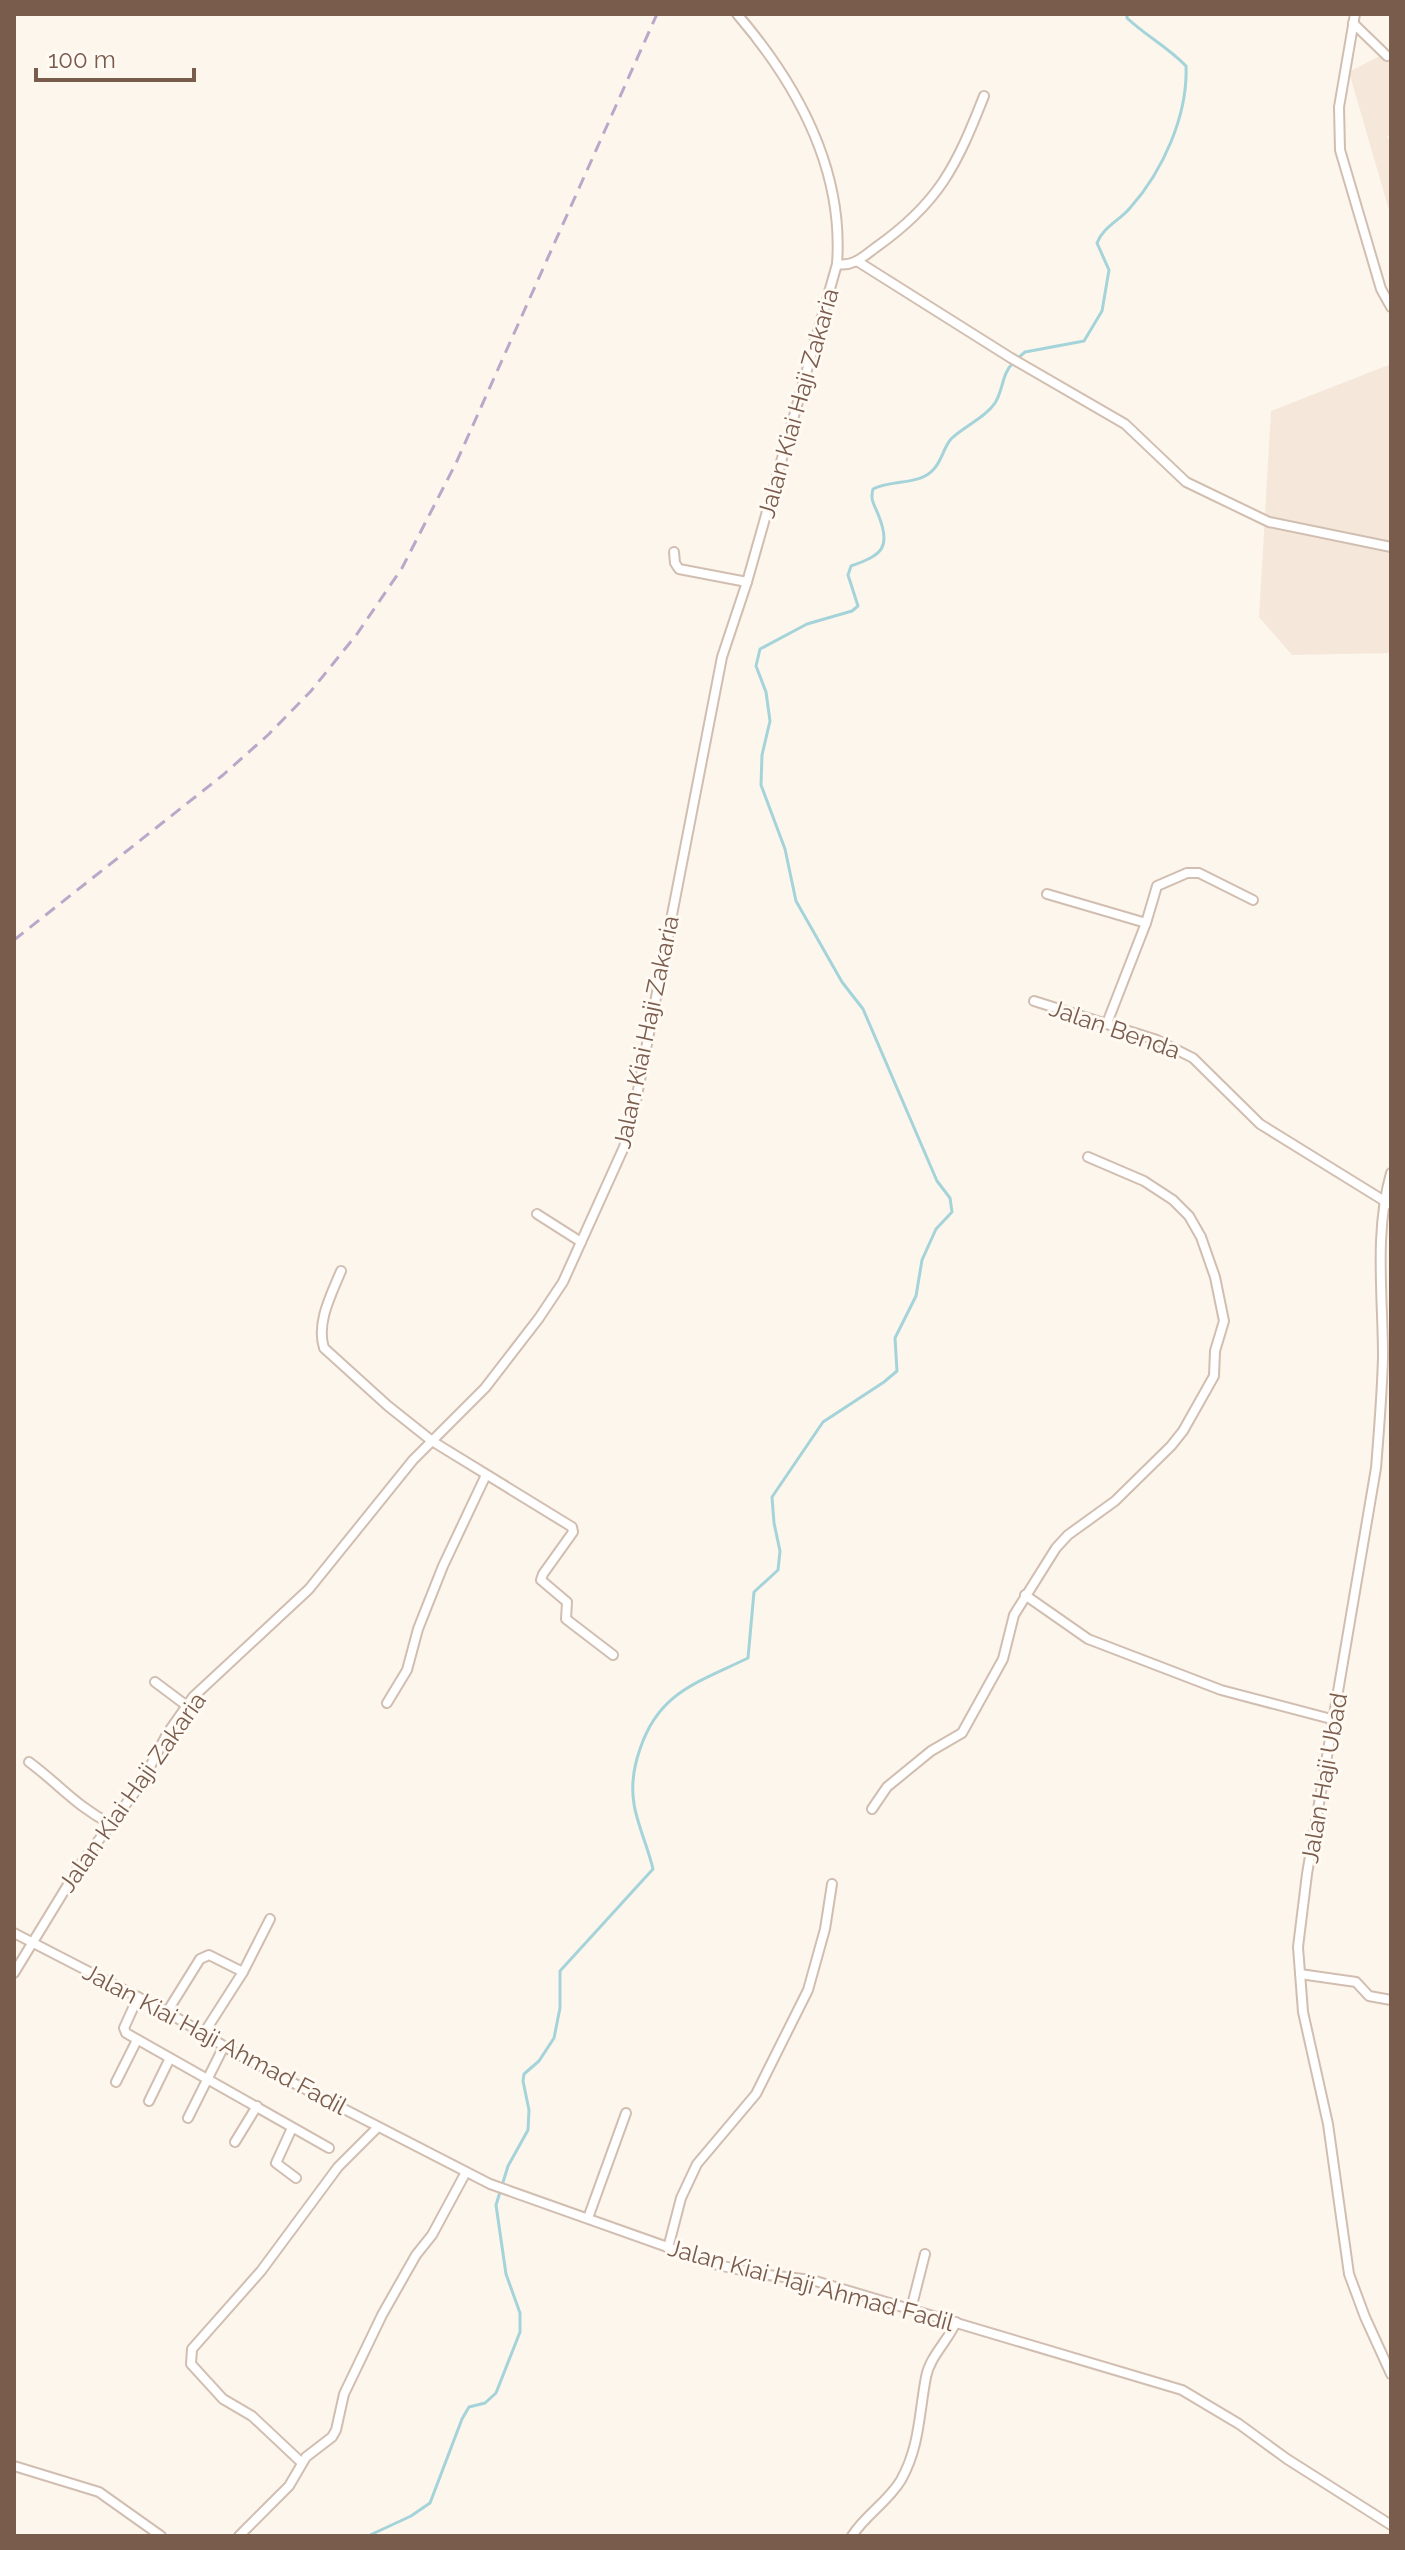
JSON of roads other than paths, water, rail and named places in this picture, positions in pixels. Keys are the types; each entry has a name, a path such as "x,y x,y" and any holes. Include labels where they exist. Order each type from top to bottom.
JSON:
{"street":[{"name":"Jalan Kiai Haji Zakaria","path":"14,1973 80,1865 141,1784 167,1734 193,1697 309,1589 377,1503 485,1388 519,1345 563,1282 629,1134 722,657 747,582 837,264 837,225 826,163 811,124 778,68 737,14"},
{"path":"1354,18 1387,56"},
{"path":"1354,18 1339,107 1340,150 1381,289 1391,307"},
{"path":"837,264 847,266 857,261 911,220 944,182 965,143 984,96"},
{"path":"857,261 1019,363 1125,424 1181,479 1269,522 1391,547"},
{"path":"674,552 679,569 747,582"},
{"path":"1107,1023 1157,886 1187,873 1199,873 1253,900"},
{"path":"1047,894 1146,923"},
{"name":"Jalan Benda","path":"1034,1001 1157,1040 1193,1058 1260,1124 1388,1204"},
{"path":"872,1809 887,1787 931,1751 962,1733 1003,1659 1014,1615 1063,1540 1115,1501 1156,1462 1183,1431 1214,1376 1215,1351 1224,1321 1215,1277 1201,1237 1189,1216 1173,1200 1144,1181 1088,1157"},
{"name":"Jalan Haji Ubad","path":"1391,1173 1380,1250 1381,1413 1367,1527 1307,1874 1298,1947 1303,2012 1328,2124 1349,2274 1391,2374"},
{"path":"537,1214 581,1242"},
{"path":"341,1271 329,1298 320,1335 324,1348 432,1441 572,1527 573,1532 541,1580 567,1602 566,1619 613,1655"},
{"path":"387,1703 407,1670 418,1629 443,1566 486,1475"},
{"path":"1025,1595 1088,1639 1221,1690 1335,1720"},
{"path":"155,1682 187,1706"},
{"path":"29,1762 73,1801 111,1824"},
{"path":"668,2248 681,2198 697,2164 756,2094 808,1990 825,1929 832,1884"},
{"path":"204,2033 243,1972 270,1919"},
{"name":"Jalan Kiai Haji Ahmad Fadil","path":"14,1933 490,2184 718,2265 759,2274 812,2280 1182,2390 1391,2525"},
{"path":"167,2012 203,1956 218,1957 243,1972"},
{"path":"1300,1974 1356,1982 1369,1996 1391,2000"},
{"path":"138,1997 124,2028 126,2033 329,2148"},
{"path":"116,2082 137,2040"},
{"path":"188,2118 224,2046"},
{"path":"149,2101 170,2058"},
{"path":"235,2142 257,2106"},
{"path":"588,2218 626,2113"},
{"path":"302,2463 252,2416 223,2399 191,2364 190,2355 261,2271 338,2167 378,2127"},
{"path":"292,2128 276,2163 296,2178"},
{"path":"239,2536 289,2486 302,2463 332,2437 344,2394 382,2315 416,2255 432,2235 466,2172"},
{"path":"911,2309 925,2254"},
{"path":"852,2536 862,2520 884,2502 901,2480 921,2422 929,2368 956,2322"},
{"path":"14,2466 99,2492 161,2536"}],"waterway":[{"path":"1018,358 1025,352 1084,341 1102,311 1109,270 1097,243 1107,228 1130,208 1153,177 1178,123 1186,85 1186,66 1127,18 1127,14"},
{"path":"368,2536 411,2516 430,2503 462,2419 469,2407 485,2403 496,2393 520,2332 520,2313 506,2274 496,2205 508,2166 528,2130 529,2110 524,2074 539,2061 554,2038 560,2008 560,1971 653,1869 635,1812 633,1790 636,1762 648,1730 658,1714 682,1692 748,1658 754,1592 778,1570 780,1551 772,1497 823,1422 897,1371 895,1338 916,1296 922,1260 936,1229 952,1212 950,1198 937,1181 863,1009 842,982 796,901 785,849 761,785 762,755 770,721 766,692 756,666 760,649 807,624 852,611 858,606 848,575 851,566 877,554 884,542 872,499 873,489 919,478 932,471 951,439 995,403 1013,363"}],"railway":[{"path":"14,940 223,775 269,734 311,691 357,634 402,568 456,463 657,14"}]}
